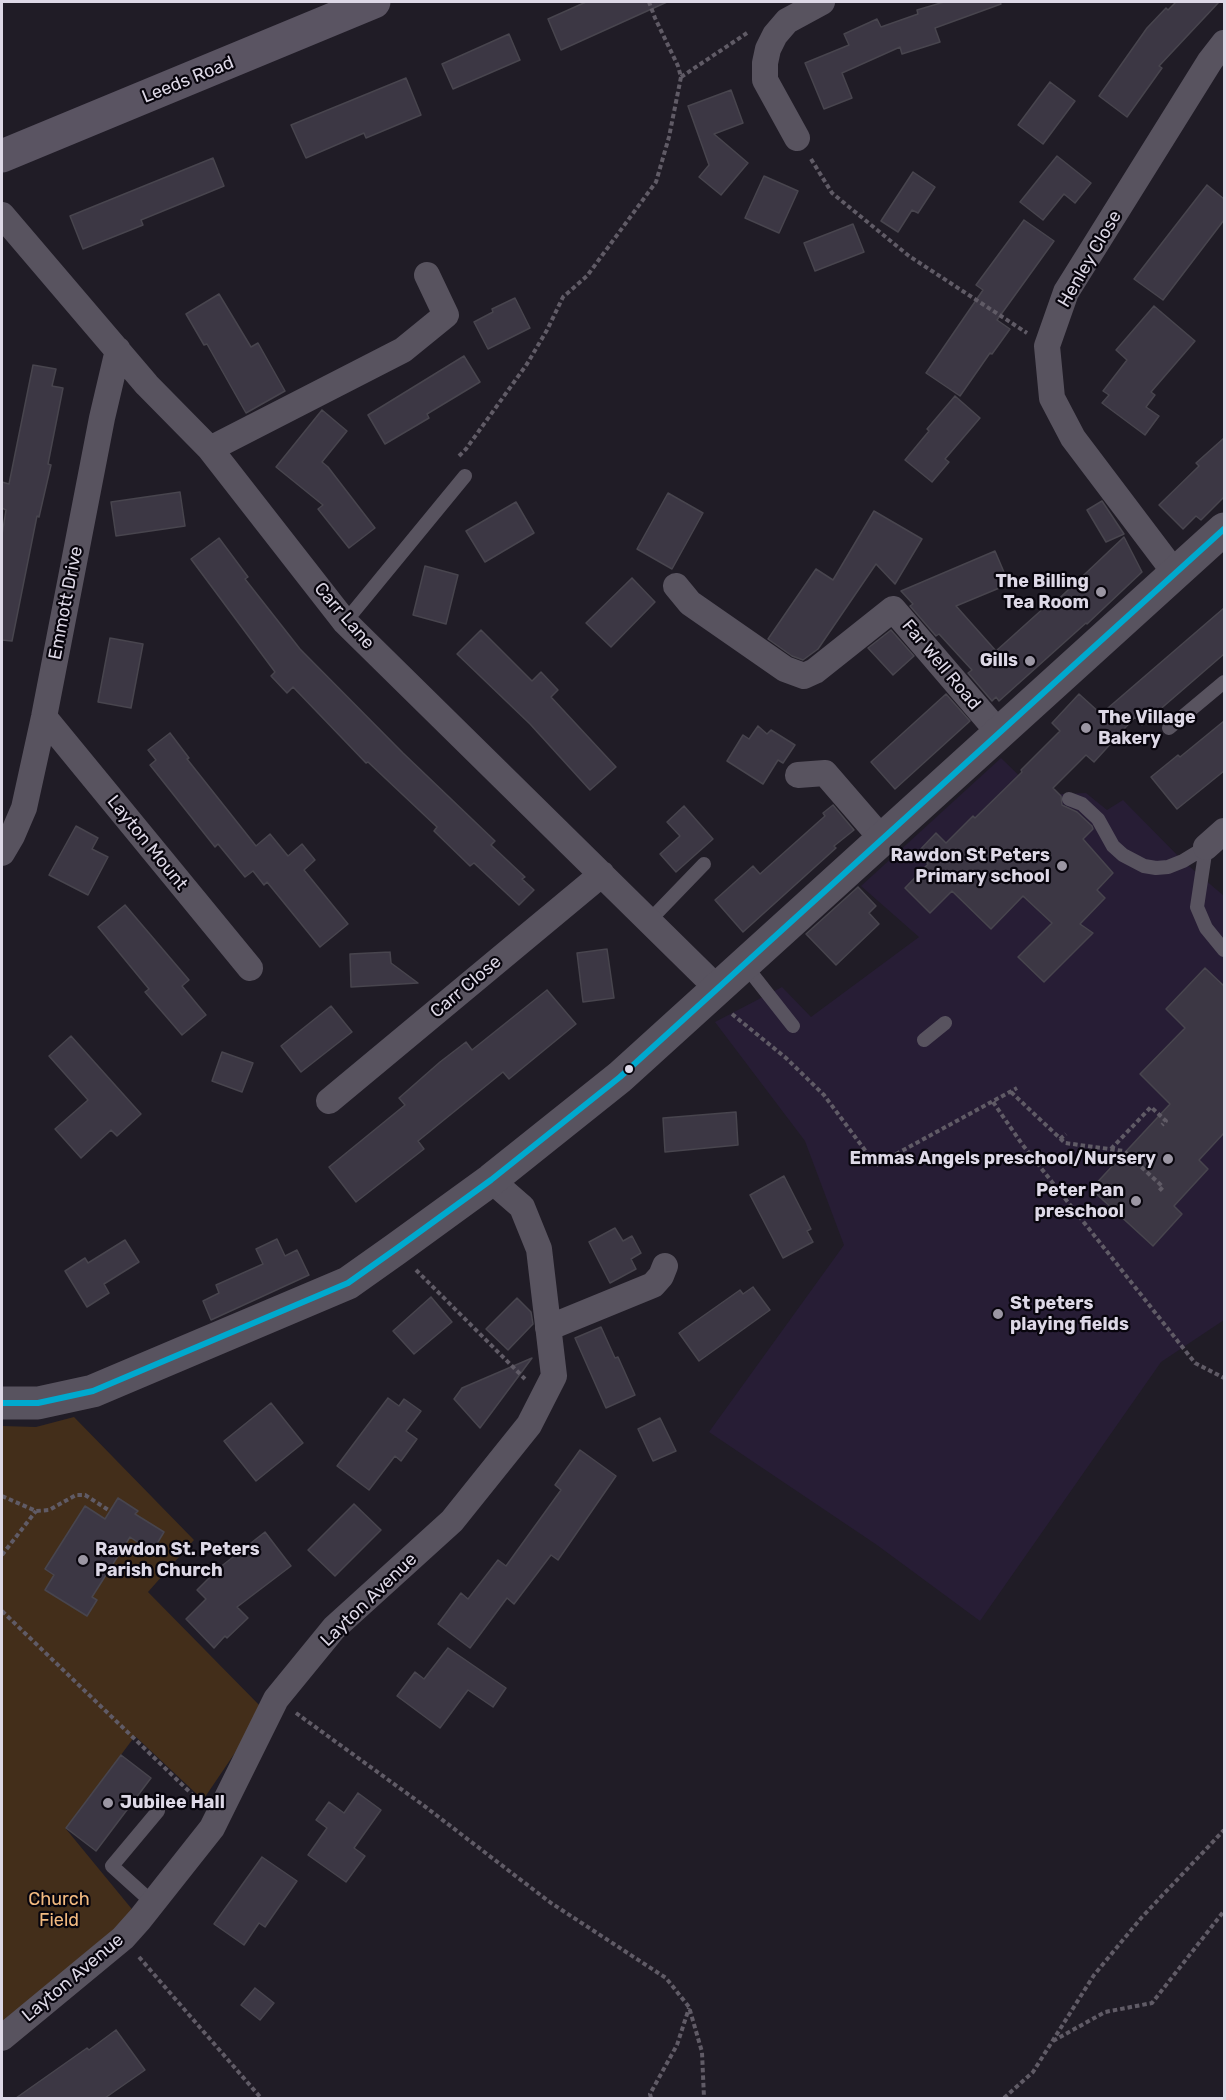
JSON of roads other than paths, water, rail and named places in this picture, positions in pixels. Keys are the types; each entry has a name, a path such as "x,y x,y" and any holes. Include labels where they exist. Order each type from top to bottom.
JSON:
{"main road":[{"name":"Leeds Road","path":"2,156 374,2"}],"street":[{"path":"797,138 765,80 765,63 775,34 788,21 822,2"},
{"name":"Henley Close","path":"1175,573 1073,438 1053,398 1047,346 1066,292 1210,61 1224,43"},
{"name":"Carr Lane","path":"2,215 147,385 210,449 345,622 602,874 714,993"},
{"path":"210,449 403,350 446,315 427,275"},
{"name":"Emmott Drive","path":"2,853 24,808 102,418 118,350"},
{"path":"2,1403 38,1403 93,1391 348,1283 396,1249 491,1180 620,1077 1224,529"},
{"name":"Far Well Road","path":"676,586 690,603 785,669 804,676 815,671 893,609 1000,734"},
{"name":"Layton Mount","path":"44,717 250,968"},
{"path":"798,775 825,773 883,840"},
{"name":"Carr Close","path":"329,1101 602,874"},
{"name":"Layton Avenue","path":"2,2038 123,1938 212,1828 276,1699 334,1628 453,1521 529,1425 554,1376 539,1249 522,1207 491,1180"},
{"path":"549,1328 653,1285 661,1276 665,1266"}],"lane":[{"path":"345,622 465,476"},
{"path":"1169,728 1224,682"},
{"path":"1069,799 1082,804 1098,819 1113,846 1123,855 1144,866 1168,867 1183,861 1215,839"},
{"path":"1215,839 1197,907 1206,928 1224,950"},
{"path":"648,921 704,864"},
{"path":"745,965 793,1026"},
{"path":"924,1040 945,1023"},
{"path":"153,1903 112,1866 158,1811"}],"place":[{"name":"The Billing Tea Room","path":"1101,592"},
{"name":"Gills","path":"1030,661"},
{"name":"The Village Bakery","path":"1086,728"},
{"name":"Rawdon St Peters Primary school","path":"1062,866"},
{"name":"Emmas Angels preschool/Nursery","path":"1168,1159"},
{"name":"Peter Pan preschool","path":"1136,1201"},
{"name":"St peters playing fields","path":"998,1314"},
{"name":"Rawdon St. Peters Parish Church","path":"83,1560"},
{"name":"Jubilee Hall","path":"108,1803"}],"park label":[{"name":"Church Field","path":"59,1910"}]}
